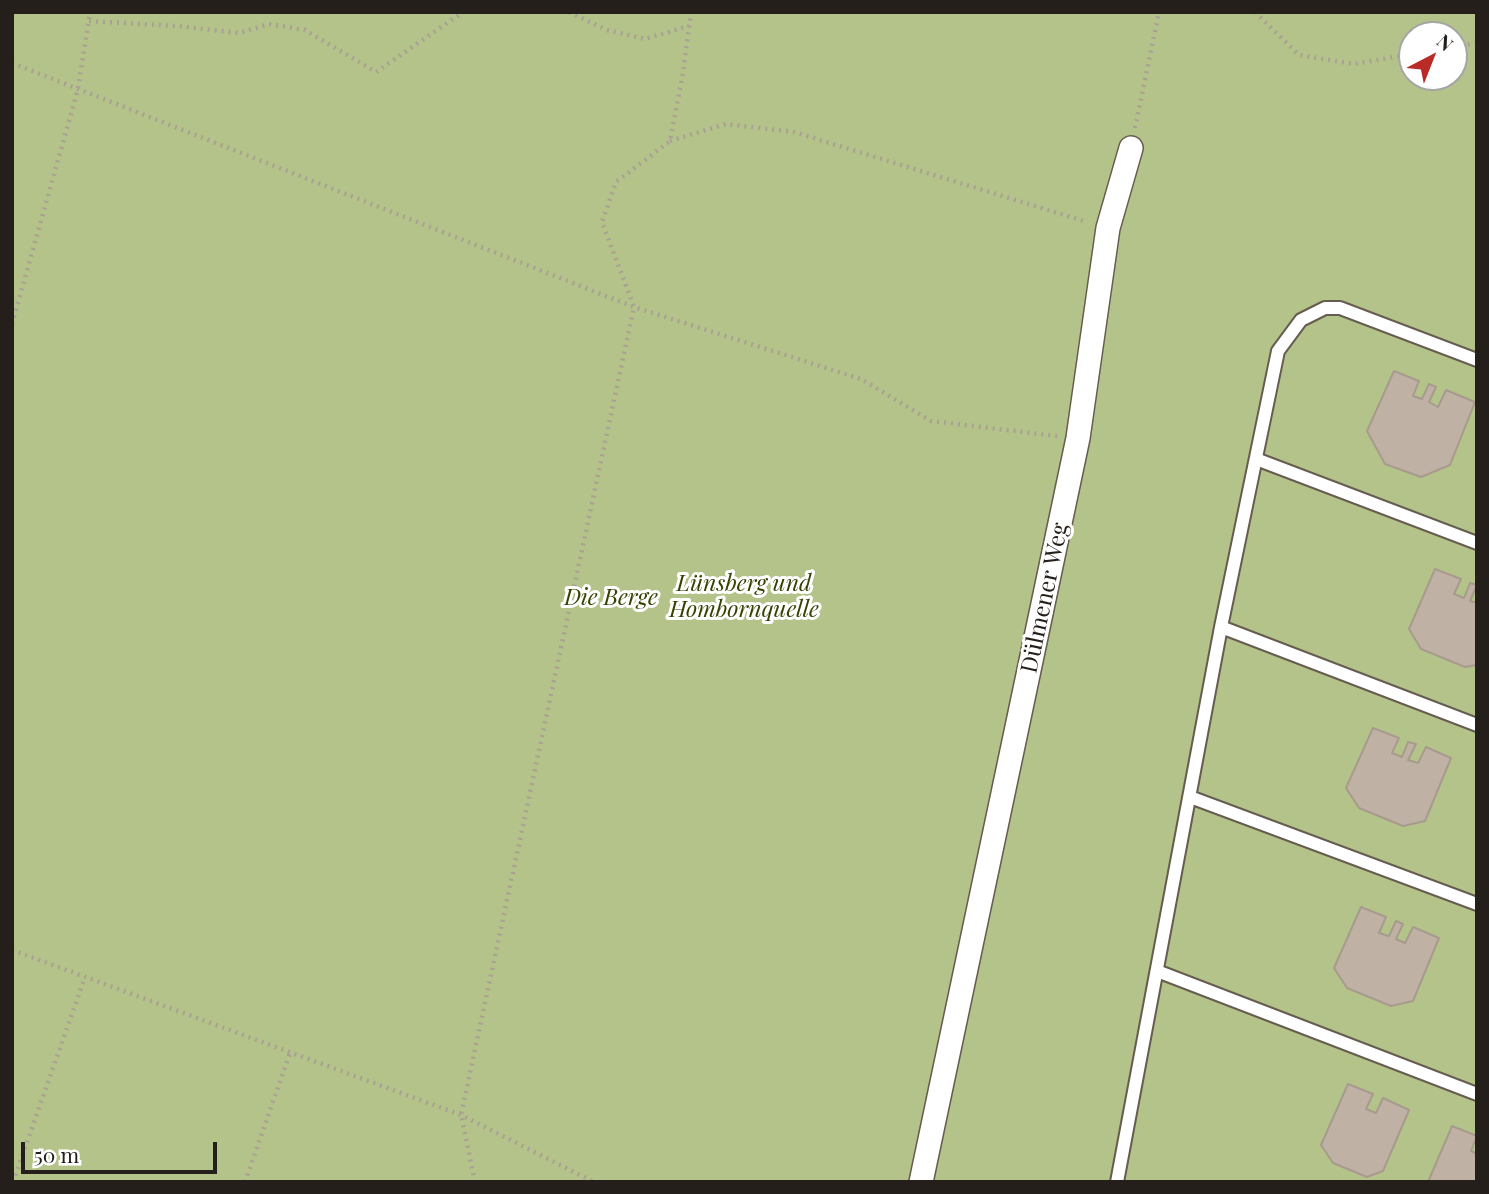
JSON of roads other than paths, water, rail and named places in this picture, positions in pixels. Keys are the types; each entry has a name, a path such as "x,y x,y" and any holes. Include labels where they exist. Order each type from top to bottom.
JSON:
{"street":[{"name":"Dülmener Weg","path":"922,1182 1078,438 1108,228 1131,148"}],"lane":[{"path":"1117,1182 1222,627 1278,351 1301,320 1325,308 1340,308 1477,360"},
{"path":"1256,459 1477,543"},
{"path":"1222,627 1477,725"},
{"path":"1190,797 1477,904"},
{"path":"1157,971 1477,1094"}],"park label":[{"name":"Lünsberg und Hombornquelle","path":"744,597"},
{"name":"Die Berge","path":"611,598"}]}
